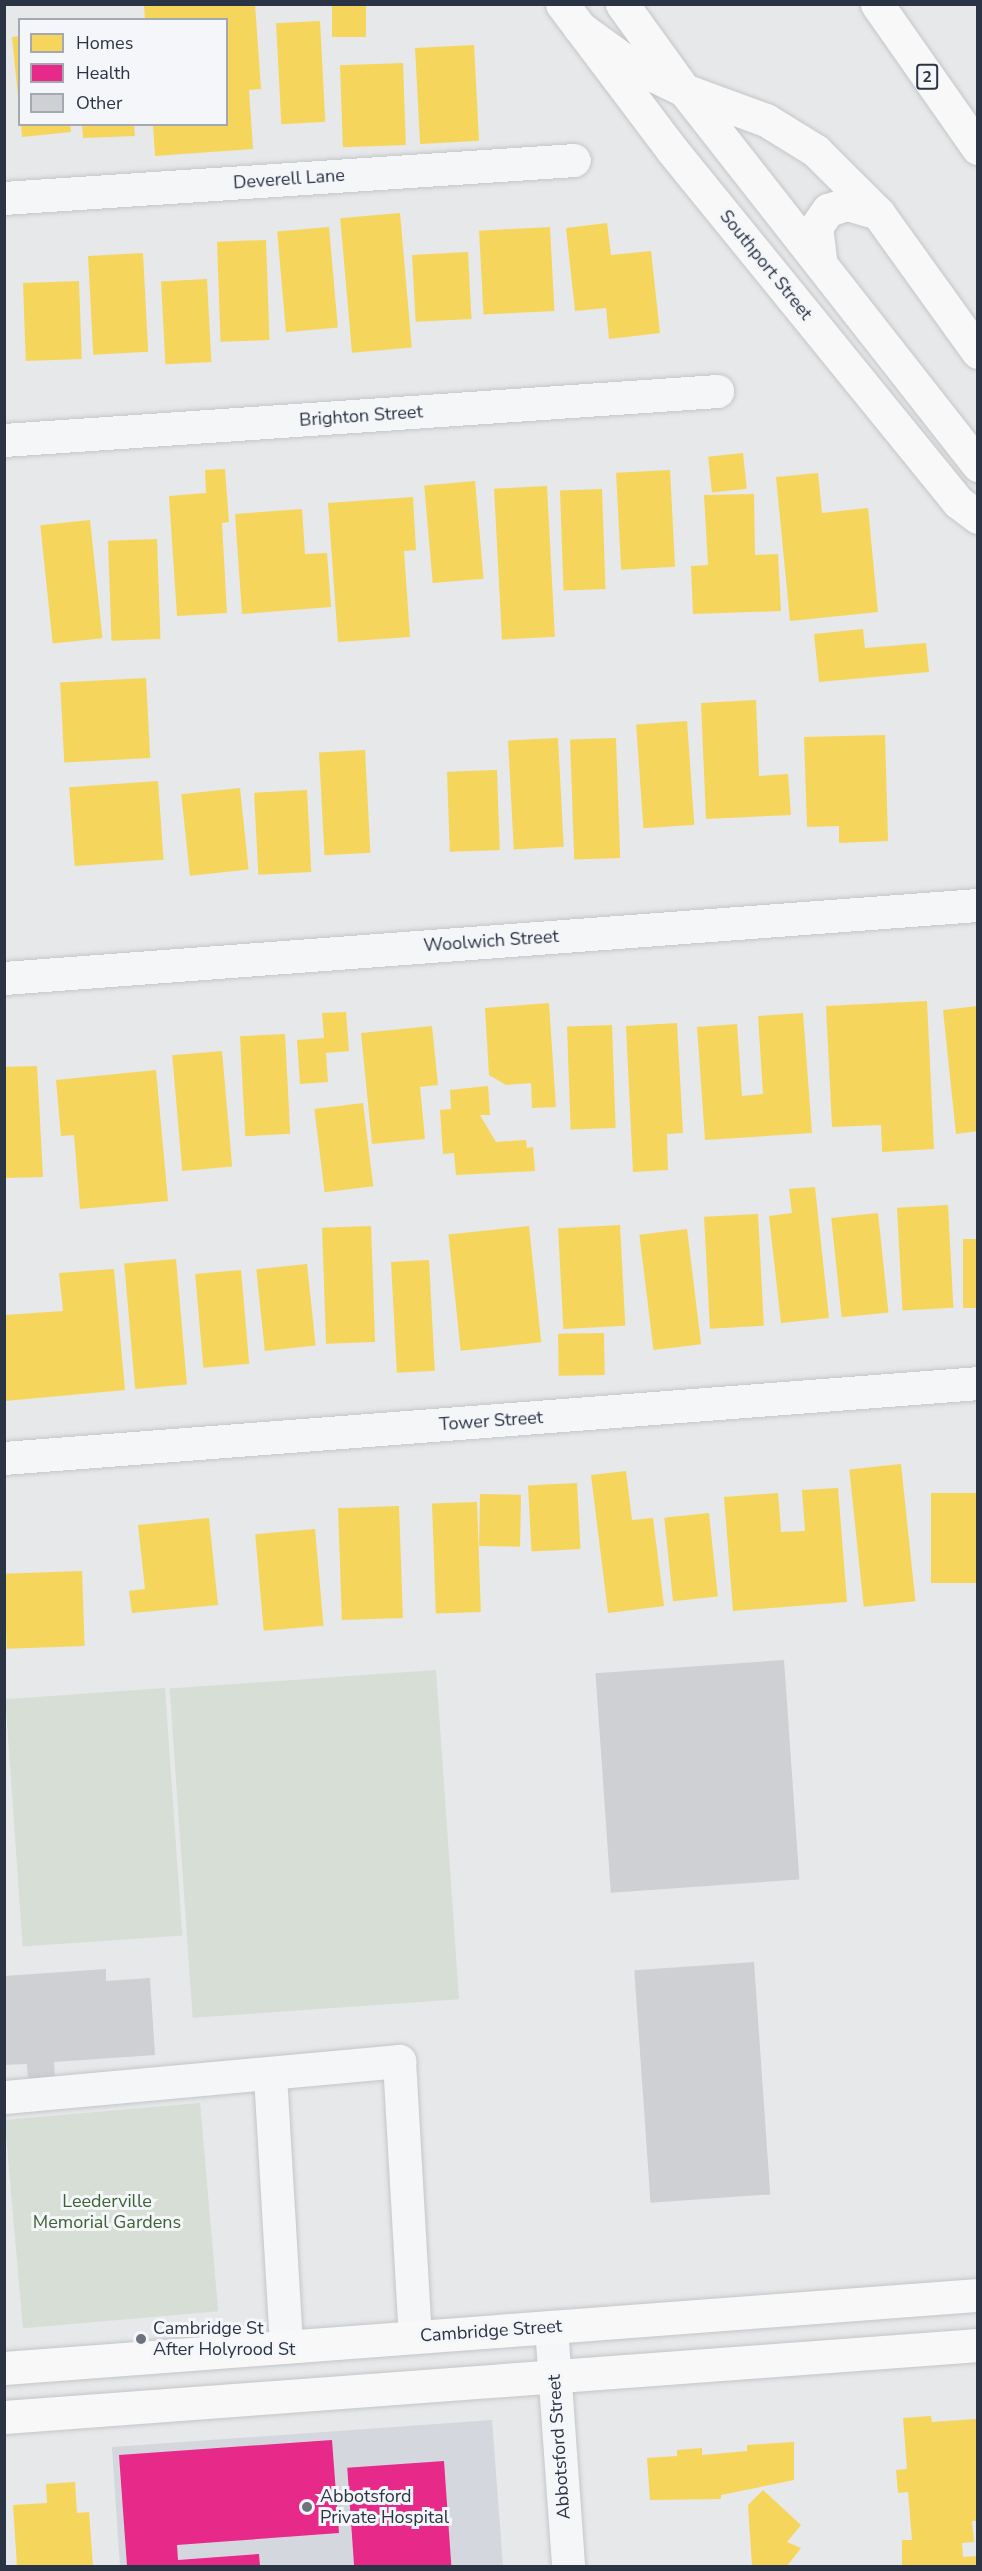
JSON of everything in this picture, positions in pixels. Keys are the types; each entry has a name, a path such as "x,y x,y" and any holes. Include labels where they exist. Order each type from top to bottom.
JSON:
{"main road":[{"path":"622,4 684,90 820,259 978,465"},
{"name":"2","path":"877,4 978,148"},
{"path":"571,16 630,64 684,90 766,120 816,151 879,213 978,352"},
{"name":"Southport Street","path":"571,16 672,150 950,492 978,517"},
{"path":"820,259 816,227 828,210 848,204 879,213"},
{"name":"Cambridge Street","path":"4,2368 978,2295"},
{"path":"4,2417 978,2345"}],"street":[{"name":"Deverell Lane","path":"4,198 574,160"},
{"name":"Brighton Street","path":"4,440 717,391"},
{"name":"Woolwich Street","path":"4,978 978,905"},
{"name":"Tower Street","path":"4,1458 978,1383"},
{"path":"4,2097 270,2075 399,2061 415,2336"},
{"path":"270,2075 286,2347"},
{"name":"Abbotsford Street","path":"551,2327 568,2566"}],"shaded area":[{"name":"Abbotsford Private Hospital","path":"492,2420 503,2566 120,2566 112,2447"}],"green space":[{"path":"436,1670 459,1999 193,2018 170,1689"},
{"path":"165,1688 182,1935 23,1947 5,1699"},
{"name":"Leederville Memorial Gardens","path":"200,2103 218,2311 23,2328 5,2120"}],"building: Homes":[{"path":"144,4 255,4 261,89 249,90 253,149 155,156 153,126 228,126 228,18 145,18"},
{"path":"332,4 366,4 366,37 332,37"},
{"path":"320,21 325,122 281,124 276,23"},
{"path":"18,36 18,96 12,37"},
{"path":"474,45 479,141 420,144 415,48"},
{"path":"403,63 406,145 343,147 340,65"},
{"path":"21,126 70,126 71,132 22,137"},
{"path":"82,126 134,126 135,136 83,138"},
{"path":"400,213 412,347 352,353 340,218"},
{"path":"607,223 611,255 651,251 660,333 609,339 606,308 575,311 566,228"},
{"path":"329,227 338,328 286,332 277,232"},
{"path":"550,227 554,311 483,315 479,231"},
{"path":"266,240 269,340 221,342 217,242"},
{"path":"468,252 472,319 416,322 412,255"},
{"path":"143,253 148,352 93,355 88,256"},
{"path":"207,279 211,362 165,364 161,281"},
{"path":"79,281 82,359 26,361 23,283"},
{"path":"743,453 747,489 712,492 708,457"},
{"path":"225,469 229,522 222,523 227,613 177,616 169,496 206,493 205,470"},
{"path":"670,470 675,567 621,570 616,473"},
{"path":"818,473 822,513 868,508 878,612 790,621 776,477"},
{"path":"475,481 484,579 433,583 424,485"},
{"path":"547,486 555,637 502,640 494,489"},
{"path":"602,489 605,589 564,590 560,490"},
{"path":"754,494 755,555 778,554 781,611 693,614 691,566 708,565 704,495"},
{"path":"413,497 416,550 404,551 410,637 338,642 328,503"},
{"path":"302,509 305,554 327,553 331,607 242,614 235,514"},
{"path":"90,520 102,638 53,644 40,525"},
{"path":"157,539 160,639 112,641 108,541"},
{"path":"863,629 865,648 926,643 929,672 819,682 814,634"},
{"path":"146,678 150,758 64,762 60,683"},
{"path":"756,700 759,776 788,774 791,815 706,819 701,703"},
{"path":"687,721 694,825 643,828 636,725"},
{"path":"885,735 888,841 839,843 839,826 807,827 804,737"},
{"path":"558,738 564,847 514,849 508,741"},
{"path":"616,738 620,858 574,860 570,740"},
{"path":"365,750 370,853 324,855 319,752"},
{"path":"497,770 500,850 450,852 447,772"},
{"path":"158,781 164,860 75,866 69,787"},
{"path":"240,788 249,870 190,876 181,794"},
{"path":"307,790 311,872 258,875 254,793"},
{"path":"927,1001 934,1149 882,1152 881,1125 832,1127 826,1006"},
{"path":"549,1003 556,1107 532,1108 531,1083 506,1085 489,1075 485,1008"},
{"path":"978,1006 978,1131 956,1134 943,1010"},
{"path":"346,1012 349,1051 326,1053 328,1082 300,1084 297,1040 324,1038 322,1013"},
{"path":"803,1013 812,1133 705,1140 697,1027 737,1024 742,1096 763,1094 758,1016"},
{"path":"677,1023 683,1133 667,1134 668,1170 633,1172 626,1026"},
{"path":"612,1025 616,1128 571,1130 567,1027"},
{"path":"432,1026 438,1085 420,1087 425,1139 372,1144 361,1033"},
{"path":"285,1034 290,1134 245,1136 240,1036"},
{"path":"222,1051 232,1167 182,1171 172,1055"},
{"path":"37,1066 43,1177 4,1178 4,1067"},
{"path":"156,1070 168,1201 80,1209 74,1135 61,1136 56,1080"},
{"path":"488,1086 490,1115 480,1115 496,1142 526,1140 527,1148 533,1147 535,1171 456,1175 454,1153 443,1154 440,1110 451,1109 450,1090"},
{"path":"363,1103 373,1186 325,1192 314,1109"},
{"path":"815,1187 829,1318 781,1323 769,1216 792,1213 789,1189"},
{"path":"948,1205 953,1308 902,1311 897,1208"},
{"path":"878,1213 888,1312 842,1317 831,1218"},
{"path":"758,1214 764,1326 710,1329 704,1217"},
{"path":"620,1225 625,1326 563,1329 558,1228"},
{"path":"371,1226 375,1342 326,1344 322,1228"},
{"path":"529,1226 541,1342 461,1351 448,1234"},
{"path":"687,1229 701,1344 653,1350 639,1235"},
{"path":"963,1239 978,1239 978,1308 963,1308"},
{"path":"176,1259 187,1385 135,1389 124,1264"},
{"path":"429,1260 435,1371 397,1373 391,1262"},
{"path":"307,1264 316,1346 265,1351 256,1269"},
{"path":"114,1269 125,1390 5,1401 5,1315 63,1311 59,1273"},
{"path":"241,1270 249,1364 203,1368 195,1274"},
{"path":"604,1333 605,1375 559,1376 558,1334"},
{"path":"901,1464 915,1601 864,1607 849,1469"},
{"path":"626,1471 632,1520 653,1518 664,1606 608,1613 591,1475"},
{"path":"577,1483 580,1549 532,1551 528,1486"},
{"path":"838,1488 847,1602 733,1611 724,1497 778,1493 781,1532 805,1531 802,1490"},
{"path":"931,1493 978,1493 978,1583 931,1583"},
{"path":"480,1494 521,1495 520,1547 479,1546"},
{"path":"477,1502 481,1612 436,1614 432,1504"},
{"path":"399,1506 403,1618 342,1620 338,1508"},
{"path":"709,1513 718,1597 673,1601 664,1518"},
{"path":"209,1518 218,1605 132,1613 129,1591 145,1589 138,1525"},
{"path":"315,1529 323,1626 264,1631 255,1534"},
{"path":"82,1571 85,1646 7,1649 4,1574"},
{"path":"931,2416 932,2422 976,2419 978,2521 972,2521 974,2542 962,2543 963,2557 978,2556 978,2566 902,2566 902,2540 912,2540 908,2492 898,2493 896,2470 907,2469 903,2418"},
{"path":"794,2442 794,2480 721,2495 721,2499 650,2500 647,2458 677,2456 677,2450 702,2448 702,2455 747,2451 747,2445"},
{"path":"75,2482 77,2513 89,2512 93,2566 17,2566 13,2505 47,2503 46,2484"},
{"path":"763,2490 801,2525 787,2542 801,2548 787,2566 752,2566 748,2505"}],"building: Health":[{"path":"332,2440 339,2533 177,2545 178,2560 259,2554 260,2566 127,2566 119,2455"},
{"path":"444,2461 451,2566 354,2566 347,2468"}],"building: Other":[{"path":"784,1660 799,1879 611,1893 595,1673"},
{"path":"754,1962 770,2194 651,2203 634,1970"},
{"path":"106,1969 106,1981 150,1978 155,2055 54,2062 55,2077 28,2079 27,2064 4,2065 4,1976"}],"place":[{"name":"Cambridge St After Holyrood St","path":"141,2339"},
{"name":"Abbotsford Private Hospital","path":"307,2507"}]}
